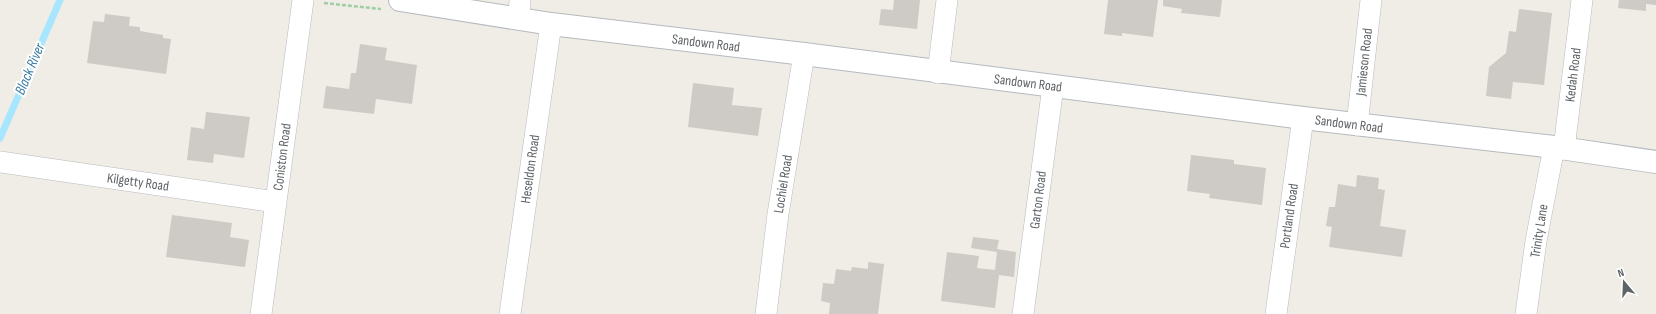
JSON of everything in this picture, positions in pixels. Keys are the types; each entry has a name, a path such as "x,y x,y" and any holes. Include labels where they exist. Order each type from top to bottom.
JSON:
{"street":[{"name":"Coniston Road","path":"261,314 303,0"},
{"name":"Sandown Road","path":"400,0 519,9 551,24 804,54 1357,125 1559,148 1656,162"},
{"path":"938,72 947,0"},
{"name":"Jamieson Road","path":"1357,125 1371,0"},
{"name":"Kedah Road","path":"1559,148 1582,0"},
{"name":"Heseldon Road","path":"510,314 551,24"},
{"name":"Lochiel Road","path":"766,314 778,214 804,54"},
{"name":"Garton Road","path":"1023,314 1053,86"},
{"name":"Portland Road","path":"1276,314 1303,118"},
{"name":"Trinity Lane","path":"1526,314 1536,241 1559,148"},
{"name":"Kilgetty Road","path":"2,163 276,202"}],"building":[{"path":"894,0 920,0 917,29 879,25 881,9 893,10"},
{"path":"1108,0 1158,0 1153,37 1122,33 1122,36 1104,34"},
{"path":"1163,0 1222,0 1220,17 1181,13 1182,9 1163,6"},
{"path":"1619,0 1656,0 1656,5 1646,4 1646,11 1618,8"},
{"path":"1519,9 1552,13 1544,85 1513,82 1511,99 1486,96 1489,67 1506,53 1509,31 1516,32"},
{"path":"105,14 130,17 129,26 140,27 140,31 163,35 163,38 171,39 166,74 87,63 93,21 104,22"},
{"path":"360,44 387,48 385,60 417,65 412,104 376,99 374,114 323,108 326,86 349,89 351,73 356,73"},
{"path":"693,83 734,88 732,105 762,108 758,136 688,127"},
{"path":"206,112 250,117 244,158 214,154 213,163 187,160 191,127 204,129"},
{"path":"1191,155 1234,160 1234,164 1266,168 1262,205 1209,198 1210,194 1187,191"},
{"path":"1357,175 1379,178 1378,189 1385,190 1380,226 1406,230 1402,257 1329,247 1332,227 1326,226 1329,207 1335,207 1338,184 1356,187"},
{"path":"172,215 232,223 230,237 249,240 245,267 166,257"},
{"path":"973,237 999,240 997,249 1016,252 1014,277 999,275 995,308 941,301 947,252 979,256 977,268 995,270 997,252 971,248"},
{"path":"868,262 884,264 878,314 829,314 830,303 821,301 823,283 834,284 836,269 851,271 852,267 868,269"}],"waterway":[{"name":"Black River","path":"0,138 60,0"}]}
